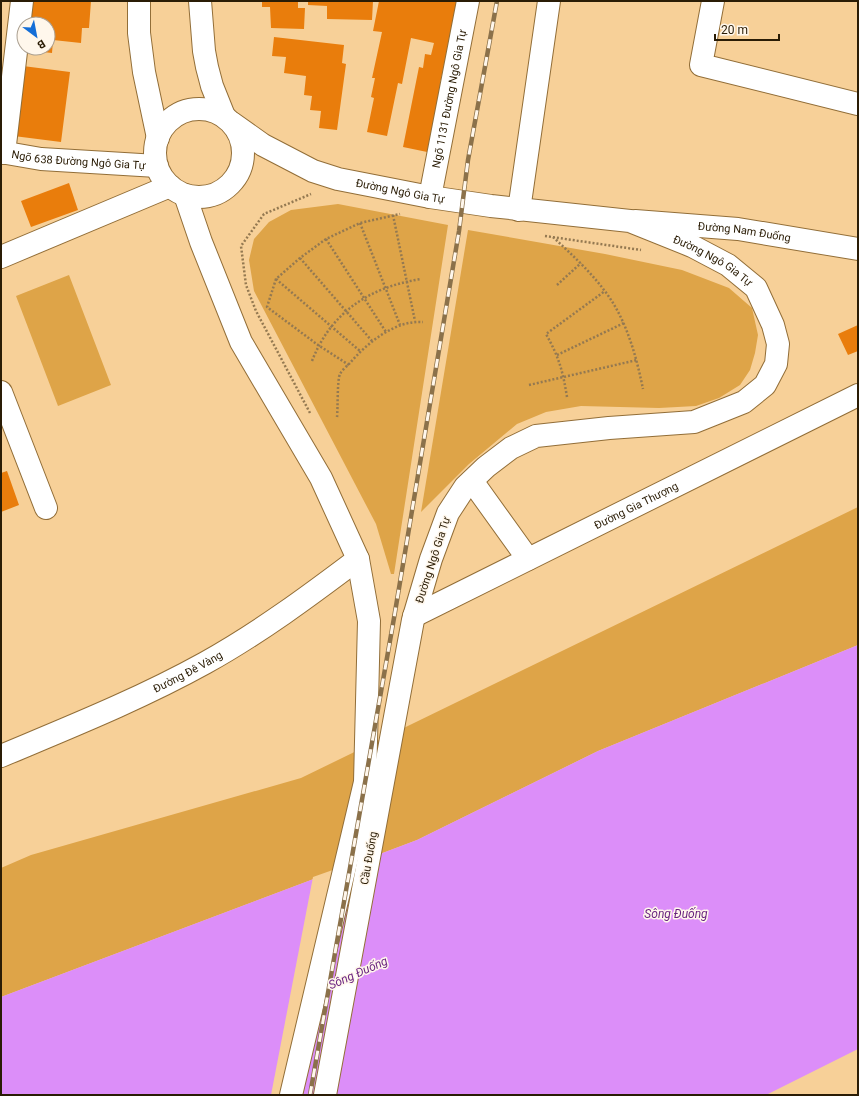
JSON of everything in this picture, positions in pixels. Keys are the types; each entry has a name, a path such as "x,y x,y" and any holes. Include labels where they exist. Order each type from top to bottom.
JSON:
{"main road":[{"path":"3,153 22,1"},
{"path":"139,1 138,33 158,138"},
{"path":"1,257 177,191 194,197 212,196 227,187 234,180 243,161 242,140 238,131 228,120 212,86 204,51 200,1"},
{"name":"Ngõ 1131 Đường Ngô Gia Tự","path":"430,197 468,1"},
{"path":"519,210 549,1"},
{"path":"713,1 701,65 858,104"},
{"path":"228,120 205,109 184,111 175,116 167,122 158,138 155,155 157,166 161,176 177,191 201,242 241,342 321,478 358,559"},
{"name":"Đường Ngô Gia Tự","path":"228,120 263,145 313,171 338,179 430,197 519,210 630,221 692,246 728,265 756,288 773,325 778,344 776,364 765,385 744,402 694,422 609,428 536,436 511,448 486,467 465,487 448,513 431,558 414,618"},
{"name":"Ngõ 638 Đường Ngô Gia Tự","path":"3,153 41,159 157,166"},
{"name":"Đường Nam Đuống","path":"630,221 733,228 858,249"},
{"path":"1,392 46,508"},
{"name":"Đường Gia Thượng","path":"414,618 528,559 858,394"},
{"path":"472,481 528,559"},
{"name":"Cầu Đuống","path":"291,1095 365,782 369,621 358,559"},
{"name":"Đường Đê Vàng","path":"1,756 101,714 205,663 286,613 358,559"},
{"name":"Cầu Đuống","path":"325,1095 414,618"}],"path":[{"path":"312,416 256,311 246,286 241,246 264,214 317,191"},
{"path":"349,364 318,345 267,307 276,280 300,258 326,239 360,223 393,215 407,214"},
{"path":"393,215 415,321"},
{"path":"360,223 400,325"},
{"path":"642,389 637,360 624,323 605,290 581,263 552,237 646,251"},
{"path":"326,239 386,332"},
{"path":"300,258 372,341"},
{"path":"556,285 581,263"},
{"path":"312,362 318,345 331,326 346,311 364,297 407,281 421,279"},
{"path":"276,280 360,351"},
{"path":"567,397 564,377 557,355 546,334 605,290"},
{"path":"337,417 340,375 360,351 372,341 400,325 415,321 423,322"},
{"path":"557,355 624,323"},
{"path":"529,385 637,360"}],"shaded area":[{"path":"338,204 448,225 394,574 391,574 376,524 254,291 249,260 254,239 269,222 291,210"},
{"path":"468,230 605,254 682,270 729,288 752,308 758,335 750,370 740,385 719,398 696,406 659,408 581,406 546,412 517,424 469,464 421,512"},
{"path":"69,275 111,385 58,406 16,296"},
{"path":"858,507 858,645 598,751 417,840 1,997 1,868 31,855 301,778"}],"water":[{"name":"Sông Đuống","path":"858,645 858,1049 766,1095 1,1095 1,997 417,840 598,751"}],"pier":[{"path":"344,866 288,1095 271,1095 313,877"}],"building":[{"path":"24,1 91,1 89,28 82,28 81,43 56,40 56,16 22,16"},
{"path":"262,1 298,1 298,8 305,8 304,29 271,28 270,7 262,7"},
{"path":"308,1 373,1 372,20 327,19 327,6 308,5"},
{"path":"379,1 457,2 440,84 445,85 432,153 403,147 419,67 423,68 425,54 431,55 434,43 411,38 402,84 398,83 387,136 367,132 374,98 371,97 375,78 372,78 382,32 373,31"},
{"path":"274,37 344,45 342,63 346,64 337,130 319,128 321,111 310,110 312,96 304,95 306,76 284,73 286,57 272,56"},
{"path":"15,65 70,72 61,142 6,135"},
{"path":"69,183 78,210 31,227 21,201"},
{"path":"858,325 858,351 848,355 838,334"},
{"path":"7,471 19,505 1,512 1,473"}],"railway":[{"path":"310,1095 394,618 459,231 468,160 497,1"}]}
